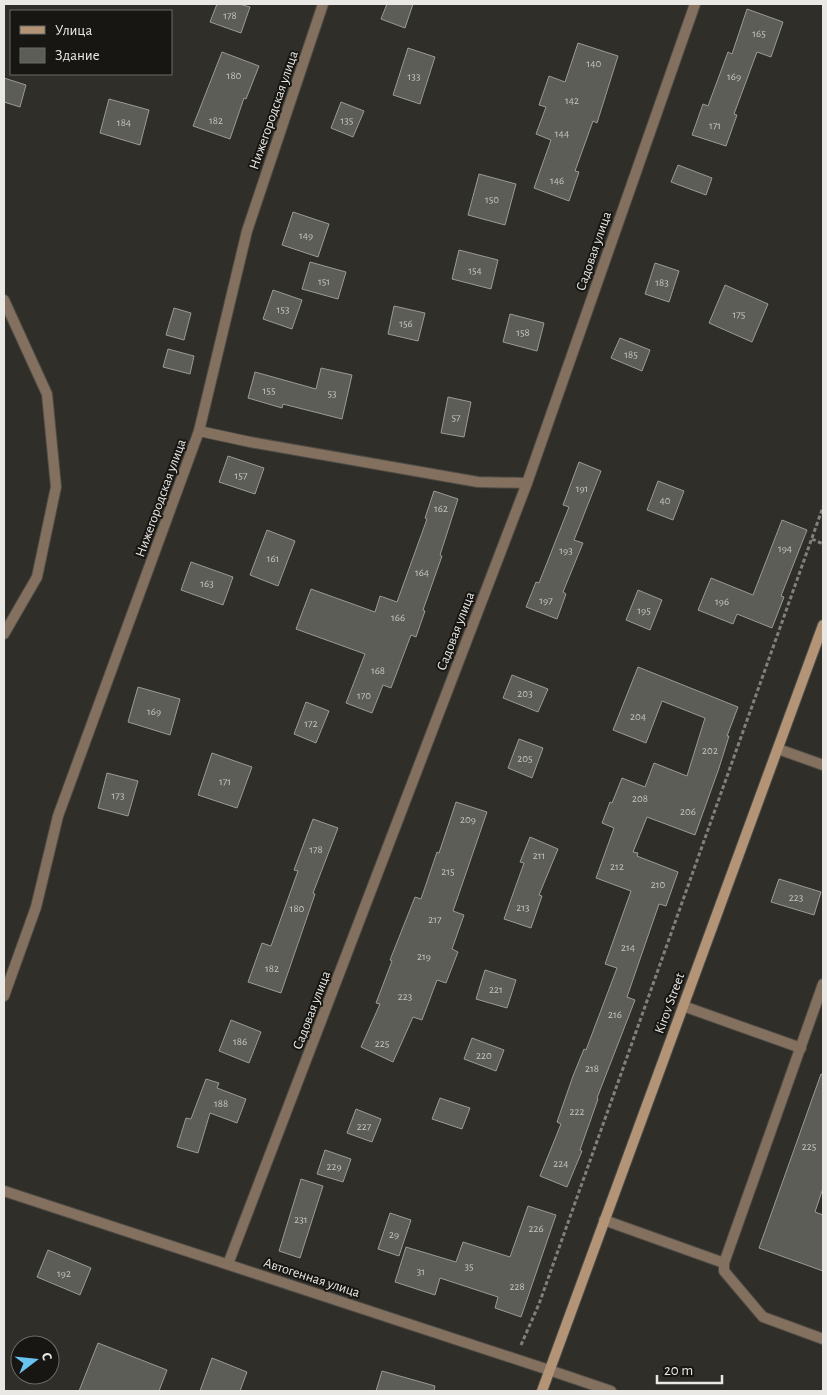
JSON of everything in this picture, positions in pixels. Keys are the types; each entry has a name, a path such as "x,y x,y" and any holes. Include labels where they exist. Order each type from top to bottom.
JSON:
{"main road":[{"name":"Kirov Street","path":"542,1391 822,632"}],"street":[{"name":"Нижегородская улица","path":"4,996 36,907 58,816 199,431 246,231 324,4"},
{"name":"Садовая улица","path":"228,1264 527,483 695,4"},
{"path":"4,300 47,394 56,488 37,577 4,634"},
{"path":"199,431 250,442 478,482 527,483"},
{"path":"778,749 823,765"},
{"path":"823,984 724,1263 724,1271 762,1317 823,1339"},
{"path":"683,1006 800,1048"},
{"name":"Автогенная улица","path":"4,1191 611,1391"},
{"path":"604,1220 724,1263"}],"path":[{"path":"515,1358 539,1304 823,507"},
{"path":"812,539 823,544"}],"building":[{"path":"217,4 239,4 250,7 241,33 210,22"},
{"path":"387,4 413,4 405,28 381,19"},
{"path":"747,9 783,22 771,57 757,52 734,114 737,115 726,146 692,135 703,104 708,106 728,52 732,54"},
{"path":"578,43 618,56 597,123 593,121 575,171 579,172 569,201 534,188 551,140 536,134 546,107 539,105 549,76 565,82"},
{"path":"408,48 435,57 420,104 393,95"},
{"path":"222,52 259,66 246,99 244,98 230,139 193,126"},
{"path":"4,78 26,85 20,107 4,102"},
{"path":"109,99 149,110 140,145 100,133"},
{"path":"341,102 364,111 353,137 331,128"},
{"path":"678,165 712,178 706,195 671,182"},
{"path":"479,174 516,184 505,225 468,215"},
{"path":"293,212 329,224 318,257 282,245"},
{"path":"459,250 498,260 491,289 452,279"},
{"path":"310,262 346,272 338,299 302,289"},
{"path":"655,263 679,271 669,302 645,294"},
{"path":"725,285 768,304 752,342 709,323"},
{"path":"273,290 302,300 292,329 263,319"},
{"path":"394,306 425,313 418,341 388,334"},
{"path":"174,308 191,313 184,340 166,335"},
{"path":"510,314 544,323 537,351 503,342"},
{"path":"620,338 650,350 642,371 611,358"},
{"path":"168,349 194,356 190,374 163,367"},
{"path":"321,368 352,375 342,419 283,404 282,408 248,398 255,372 316,389"},
{"path":"448,397 471,402 464,437 441,433"},
{"path":"228,456 264,468 255,494 219,482"},
{"path":"579,462 601,471 574,540 583,543 563,592 566,594 557,619 526,607 536,582 539,583 569,507 563,505"},
{"path":"658,481 684,491 673,520 647,510"},
{"path":"434,491 458,499 416,637 411,635 391,688 383,685 372,713 346,703 365,654 296,629 311,589 375,612 380,596 397,602 427,519 425,518"},
{"path":"782,520 807,530 781,596 784,597 772,628 737,614 733,624 698,610 711,578 753,595"},
{"path":"267,530 295,541 278,586 250,575"},
{"path":"191,562 233,577 223,605 181,590"},
{"path":"638,590 662,600 650,630 626,620"},
{"path":"638,667 738,707 695,835 647,817 633,852 638,853 637,856 678,872 666,906 659,904 627,997 635,1000 597,1098 580,1150 582,1151 567,1187 540,1176 561,1124 557,1122 573,1076 584,1049 586,1050 617,968 605,964 631,891 596,878 614,828 602,823 622,778 645,787 654,763 687,776 705,718 662,701 646,743 613,730"},
{"path":"512,675 548,689 538,712 503,698"},
{"path":"138,687 180,699 170,735 128,722"},
{"path":"306,702 329,711 316,743 294,734"},
{"path":"519,739 543,748 532,778 508,768"},
{"path":"212,753 252,767 237,808 198,795"},
{"path":"107,773 138,781 128,816 98,808"},
{"path":"456,802 487,812 453,911 464,915 452,949 458,952 446,983 437,980 422,1020 413,1017 393,1062 361,1047 380,1004 376,1003 392,961 390,960 415,897 421,899"},
{"path":"313,819 338,828 313,893 315,894 281,993 248,982 262,943 271,946 298,871 294,870"},
{"path":"530,837 558,849 539,895 542,896 531,928 504,919 524,863 520,862"},
{"path":"779,879 821,892 814,915 771,902"},
{"path":"485,970 516,980 507,1008 476,999"},
{"path":"231,1020 261,1032 249,1063 219,1051"},
{"path":"472,1038 504,1050 496,1071 464,1059"},
{"path":"821,1074 823,1075 823,1188 815,1212 823,1215 823,1271 759,1248"},
{"path":"206,1079 219,1083 217,1088 246,1099 237,1123 210,1113 198,1153 177,1147 186,1118 191,1119"},
{"path":"440,1098 470,1108 462,1129 432,1119"},
{"path":"356,1109 381,1119 372,1142 347,1133"},
{"path":"325,1150 351,1159 343,1182 317,1174"},
{"path":"301,1179 323,1186 300,1258 279,1251"},
{"path":"528,1206 556,1215 521,1317 495,1308 498,1297 440,1278 435,1295 395,1282 406,1247 456,1262 463,1242 510,1257"},
{"path":"390,1213 411,1220 399,1256 378,1249"},
{"path":"48,1250 91,1268 80,1295 37,1277"},
{"path":"98,1343 167,1370 159,1391 79,1391"},
{"path":"212,1358 247,1372 240,1391 200,1391"},
{"path":"382,1371 435,1386 434,1391 376,1391"}]}
